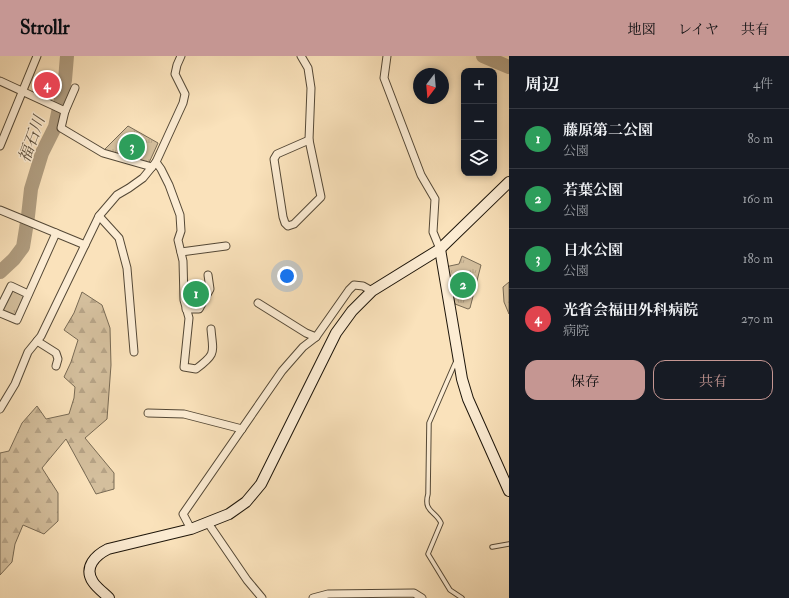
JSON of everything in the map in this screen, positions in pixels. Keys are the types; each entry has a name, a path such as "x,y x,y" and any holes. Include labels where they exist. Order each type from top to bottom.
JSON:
{"street":[{"path":"0,146 37,56"},
{"path":"0,409 15,384 28,352 41,336 100,216 117,195 143,178 154,165 183,103 185,94 175,74 181,56"},
{"path":"301,56 308,68 311,88 309,140 320,197 294,224 288,226 283,218 274,160 277,154 309,140"},
{"path":"387,56 384,78 421,174 436,199 433,232 440,249 462,379 468,399 509,491"},
{"path":"0,81 64,110"},
{"path":"75,88 64,110 61,128 103,153 154,165 161,169 169,185 180,215 181,231 178,240 183,261 183,286 188,318 184,367 196,369 209,359 213,352 211,328"},
{"path":"109,598 92,581 90,570 92,561 98,554 108,549 191,529 229,514 246,502 261,484 336,333 352,312 372,291 440,249 509,182"},
{"path":"0,210 85,245"},
{"path":"100,216 119,238 127,268 134,352"},
{"path":"0,313 17,320 56,233"},
{"path":"181,252 226,246"},
{"path":"186,309 199,309 210,289 208,275"},
{"path":"191,529 183,514 282,371 303,347 316,337 354,285 363,286 372,291"},
{"path":"0,308 11,286 28,294"},
{"path":"258,303 306,333 316,337"},
{"path":"37,341 56,353 58,359 56,366"},
{"path":"148,413 184,414 242,429"},
{"path":"208,523 247,580 262,598"},
{"path":"313,598 328,594 414,593 422,598"}],"lane":[{"path":"458,358 429,424 428,494 426,500 430,512 439,519 441,523 428,554 450,590 462,598"},
{"path":"492,547 509,544"}],"green space":[{"path":"128,126 158,143 148,165 104,150"},
{"path":"462,256 481,265 470,308 468,309 455,304 445,267 459,264"},
{"path":"509,282 509,314 504,302 503,287"},
{"path":"187,288 206,288 203,299 198,306 188,305"},
{"path":"11,290 22,293 24,296 15,318 3,312 2,308"},
{"path":"82,292 102,305 110,328 111,365 107,419 85,438 114,473 114,489 96,494 66,439 42,468 58,493 58,521 44,534 23,525 15,544 12,562 0,575 0,453 9,451 22,423 37,406 46,419 69,414 74,398 75,387 64,377 71,362 78,340 64,330 74,313"}],"waterway":[{"name":"福石川","path":"0,272 14,259 23,247 31,189 42,153 55,127 65,80 67,56"},
{"name":"福石川","path":"483,56 509,67"}],"place":[{"name":"光省会福田外科病院","path":"47,85"},
{"name":"日水公園","path":"132,147"},
{"name":"若葉公園","path":"463,285"},
{"name":"藤原第二公園","path":"196,294"}]}
